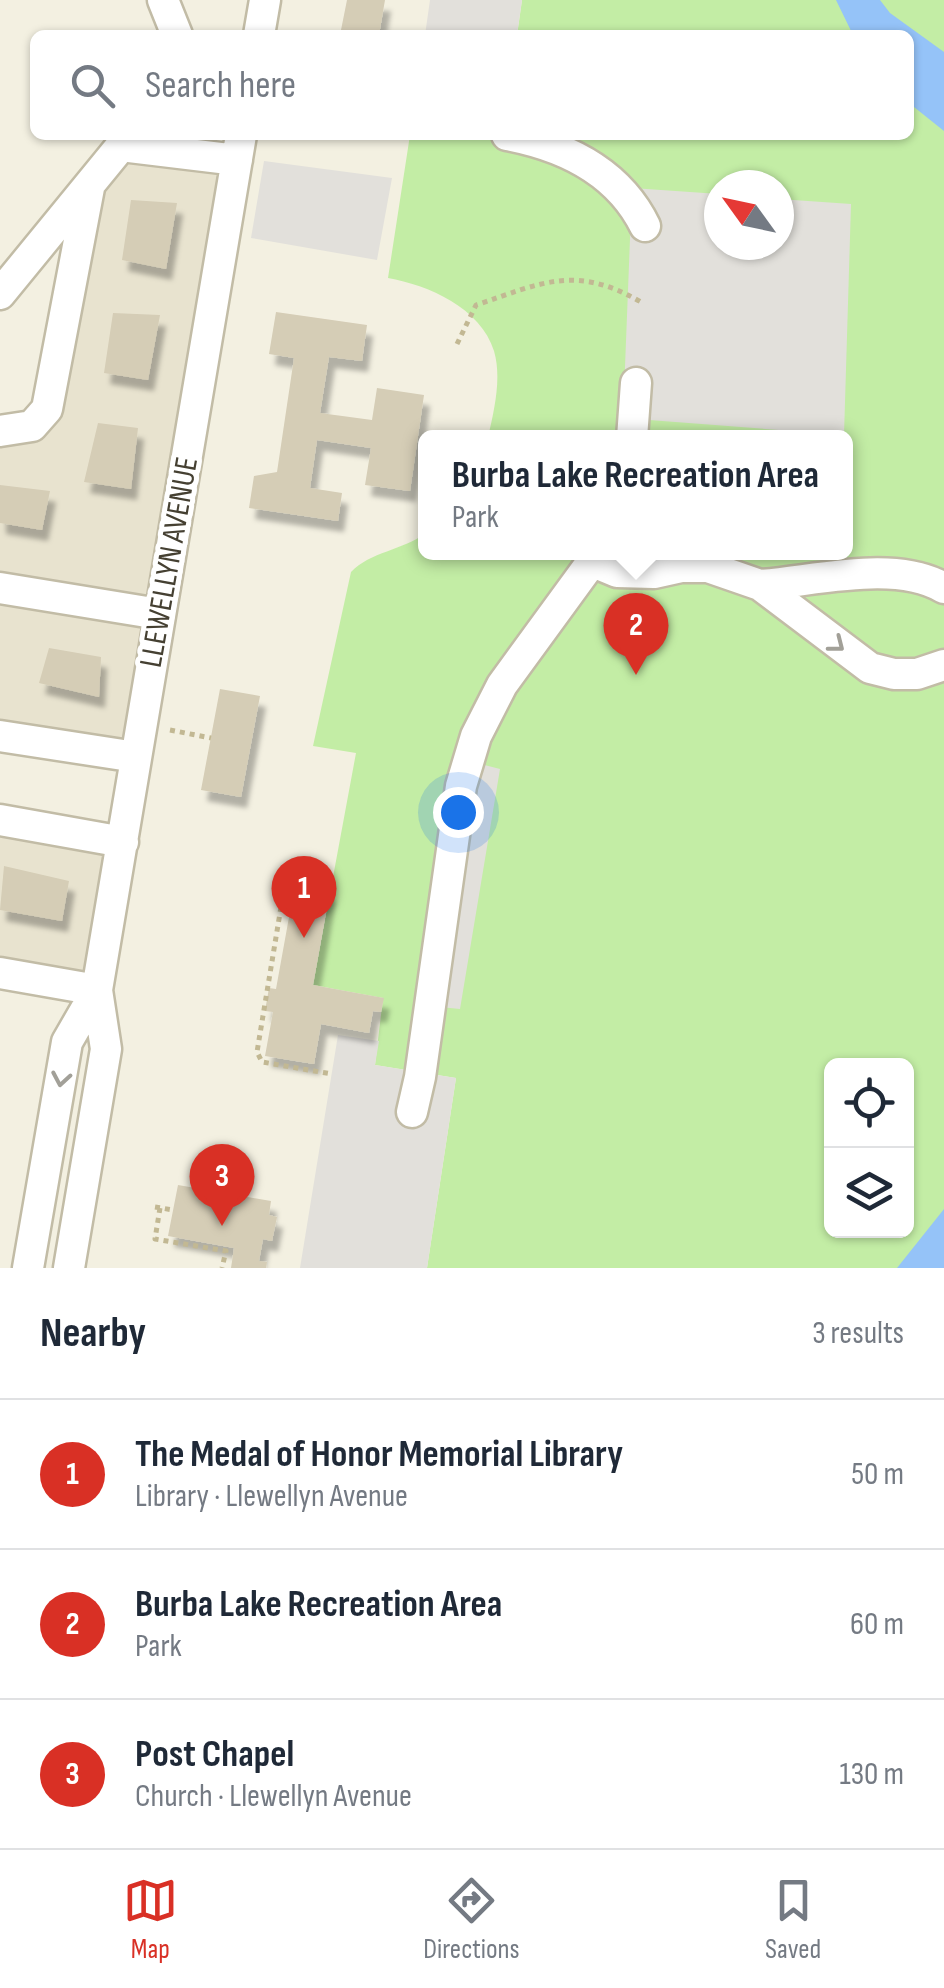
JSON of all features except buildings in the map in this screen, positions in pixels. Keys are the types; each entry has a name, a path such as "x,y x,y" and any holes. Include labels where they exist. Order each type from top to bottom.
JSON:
{"street":[{"path":"163,0 175,30"},
{"path":"260,30 266,0"},
{"path":"530,140 576,155 606,176 634,203 645,226"},
{"path":"0,294 121,146 234,143"},
{"name":"LLEWELLYN AVENUE","path":"69,1268 106,1049 97,990 234,143"},
{"path":"0,431 32,426 48,409 89,186"},
{"path":"633,430 636,383"},
{"path":"412,1112 460,786 476,736 502,684 594,560"},
{"path":"600,560 618,572 699,560 760,585 870,668 917,674 944,665"},
{"path":"760,585 908,574 944,588"},
{"path":"0,588 159,614"},
{"path":"0,736 136,757"},
{"path":"0,820 123,842"},
{"path":"0,973 97,990"},
{"name":"LLEWELLYN AVENUE","path":"28,1268 67,1042 97,990"}],"path":[{"path":"457,344 476,305 534,285 580,278 641,302"},
{"path":"170,730 211,738"},
{"path":"281,907 257,1052 262,1062 332,1074"},
{"path":"173,1210 158,1208 156,1238 226,1251 222,1268"}],"shaded area":[{"path":"430,0 522,0 518,30 426,30"},
{"path":"121,146 237,160 136,757 0,736 0,431 32,426 89,186"},
{"path":"264,161 392,178 377,260 251,238"},
{"path":"632,188 704,193 704,260 794,260 794,200 851,204 844,430 779,430 623,418"},
{"path":"469,761 500,769 460,1009 430,1006"},
{"path":"0,820 123,842 97,990 0,973"},
{"path":"338,1035 379,1041 375,1065 456,1078 427,1268 300,1268"}],"green space":[{"path":"522,0 944,0 944,1268 427,1268 456,1078 375,1065 383,998 313,985 356,753 313,746 351,572 377,555 418,537 418,560 853,560 853,430 489,430 497,372 487,336 465,311 420,286 388,278 409,140 914,140 914,30 518,30"}],"water":[{"path":"836,0 880,0 890,13 914,30 851,30"},
{"path":"914,30 944,52 944,131 914,107"},
{"path":"944,1209 944,1268 897,1268"}],"place":[{"name":"Burba Lake Recreation Area","path":"636,675"},
{"name":"The Medal of Honor Memorial Library","path":"304,938"},
{"name":"Post Chapel","path":"222,1226"}]}
